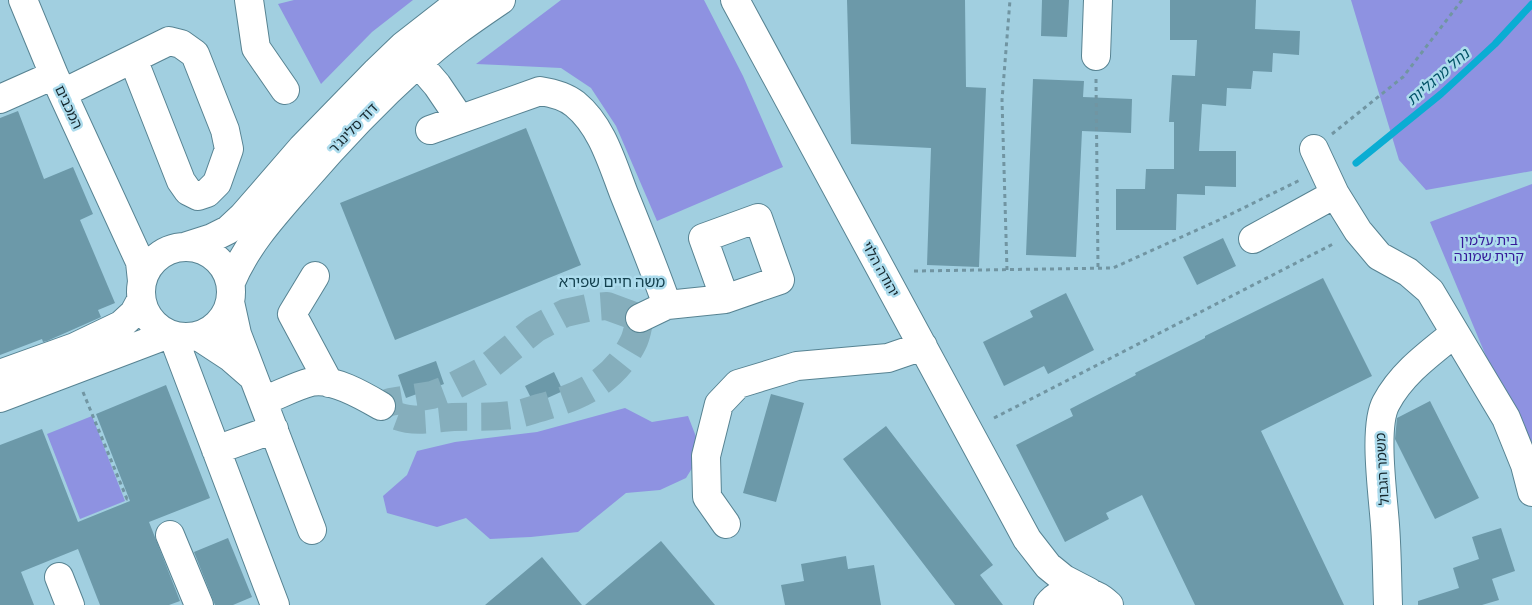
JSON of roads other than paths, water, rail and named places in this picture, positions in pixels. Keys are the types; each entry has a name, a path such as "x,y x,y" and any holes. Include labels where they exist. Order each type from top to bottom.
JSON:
{"street":[{"name":"המכבים","path":"23,0 58,84 140,262 142,290"},
{"path":"249,0 256,48 285,90"},
{"name":"דוד סלינג'ר","path":"180,247 212,238 228,230 243,216 302,148 377,71 403,46 462,0"},
{"name":"דוד סלינג'ר","path":"231,292 238,266 261,230 319,163 418,63 502,0"},
{"name":"יהודה הלוי","path":"735,0 1027,539 1048,566 1064,580 1104,601"},
{"path":"1096,56 1098,0"},
{"path":"0,99 58,84 132,59 169,41 181,44 195,54 225,130 229,149 217,183 206,192 198,196 188,191 181,181 132,59"},
{"path":"418,63 460,119"},
{"path":"430,130 540,91 557,94 575,104 602,138 667,305"},
{"path":"1319,159 1335,194 1358,231 1379,256 1408,272 1430,291 1506,418 1525,466 1532,492"},
{"path":"1253,239 1335,194"},
{"name":"המכבים","path":"118,214 133,228 180,247"},
{"path":"0,374 75,347 121,325 134,313 149,266 160,254 180,247 200,248 210,252 224,266 231,292 237,334 312,530"},
{"path":"315,276 292,314 329,383"},
{"path":"142,290 148,317 158,328 180,335 230,357 259,390"},
{"path":"0,398 105,359 180,335 214,328 228,310 231,292"},
{"path":"640,318 667,305 725,299"},
{"name":"משמר הגבול","path":"1388,605 1379,427 1385,405 1414,365 1456,333"},
{"path":"180,335 216,450 275,605"},
{"path":"726,524 707,497 706,456 719,404 738,384 797,366 888,358 923,346"},
{"path":"0,414 75,386 105,359"},
{"path":"259,390 313,381 329,383 357,392 381,406"},
{"path":"216,450 274,429"},
{"path":"170,535 199,605"},
{"name":"יהודה הלוי","path":"1027,539 1037,571 1042,605"},
{"path":"59,577 70,605"},
{"path":"1048,605 1063,594 1076,591 1104,601"}],"waterway":[{"name":"נחל מרגליות","path":"1356,163 1441,94 1495,44 1532,4"}],"tunnel":[{"path":"607,306 640,318 634,340 625,356 606,377 570,398 527,412 509,415 424,420 406,419 389,412 381,406 390,402 432,395 448,389 483,371 535,329 565,313 607,306"}],"district":[{"name":"משה חיים שפירא","path":"612,282"}],"park label":[{"name":"בית עלמין קרית שמונה","path":"1489,248"}]}
